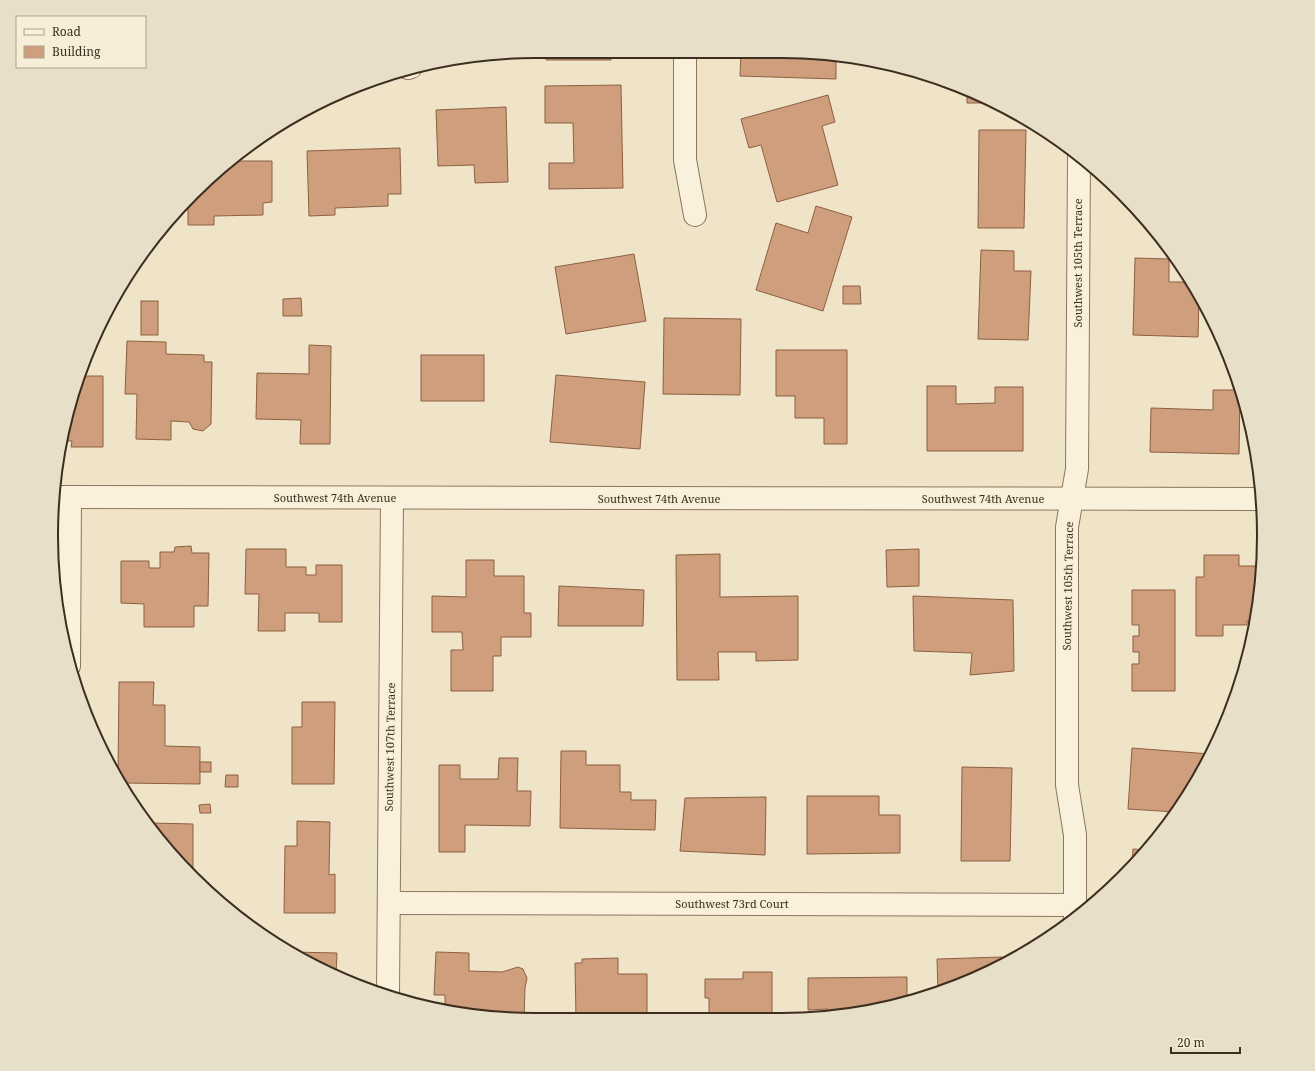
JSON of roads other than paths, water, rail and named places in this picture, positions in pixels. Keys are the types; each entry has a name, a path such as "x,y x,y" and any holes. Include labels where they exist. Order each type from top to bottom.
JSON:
{"street":[{"path":"685,58 685,160 695,215"},
{"name":"Southwest 105th Terrace","path":"1075,910 1075,835 1067,777 1067,527 1077,469 1079,164"},
{"path":"63,497 68,632"},
{"name":"Southwest 74th Avenue","path":"63,497 1256,499"},
{"name":"Southwest 107th Terrace","path":"388,990 392,498"},
{"name":"Southwest 73rd Court","path":"388,903 1073,912"}]}
